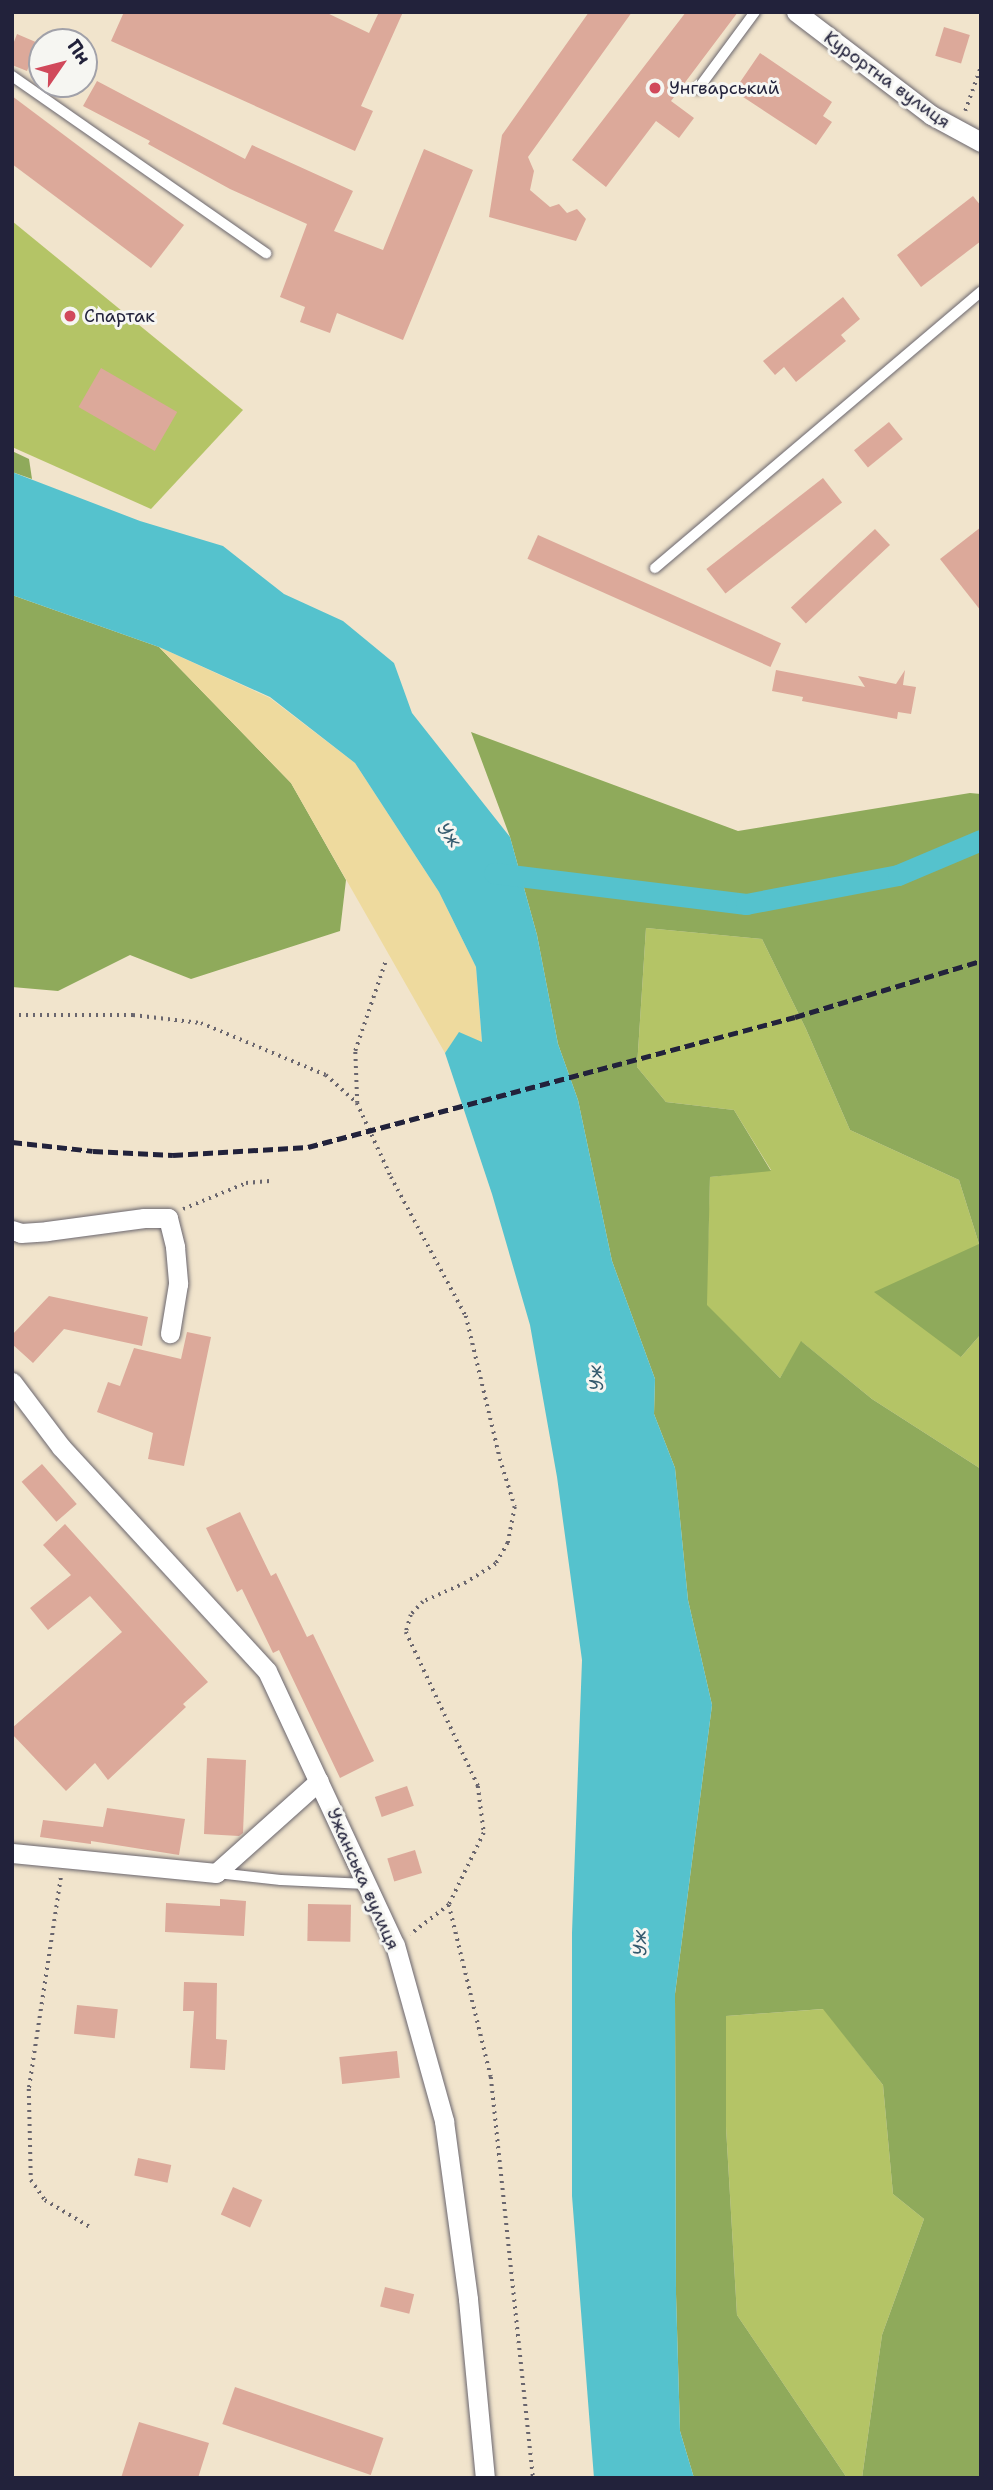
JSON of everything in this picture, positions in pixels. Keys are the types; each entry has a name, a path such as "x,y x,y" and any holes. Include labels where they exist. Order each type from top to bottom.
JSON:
{"street":[{"name":"Курортна вулиця","path":"796,12 931,115 981,142"},
{"path":"12,1230 21,1233 144,1218 168,1218 175,1247 178,1284 170,1334"},
{"name":"Ужанська вулиця","path":"12,1382 61,1447 267,1671 395,1945 444,2121 468,2299 485,2478"},
{"path":"12,1853 70,1861 216,1873 319,1781"}],"lane":[{"path":"698,89 755,12"},
{"path":"12,76 266,253"},
{"path":"655,568 981,292"},
{"path":"216,1873 281,1880 368,1884"}],"path":[{"path":"961,133 981,66"},
{"path":"386,960 355,1051 357,1103 391,1177 466,1316 499,1459 515,1507 508,1543 496,1564 466,1583 423,1602 411,1615 406,1632 478,1786 484,1833 449,1905 395,1945"},
{"path":"12,1014 133,1015 201,1023 326,1075 357,1103"},
{"path":"168,1218 246,1183 271,1181"},
{"path":"70,1861 60,1882 29,2090 31,2180 45,2200 90,2227"},
{"path":"449,1905 491,2077 533,2478"}],"green space":[{"name":"Спартак","path":"12,221 243,410 151,509 12,447"},
{"path":"12,451 29,459 32,479 12,472"},
{"path":"12,595 159,647 291,783 346,880 340,931 191,979 130,955 58,991 12,987"},
{"path":"471,732 738,831 970,793 981,794 981,1334 961,1357 874,1292 979,1244 959,1180 850,1130 806,1029 762,939 646,928 637,1067 666,1102 734,1110 771,1171 710,1177 707,1305 780,1378 801,1341 872,1399 981,1469 981,2478 862,2478 882,2335 924,2219 893,2194 883,2085 823,2009 726,2016 726,2127 737,2315 847,2478 694,2478 680,2431 676,2294 675,1994 712,1705 688,1600 675,1468 654,1414 655,1379 612,1261 578,1100 558,1044 537,935 510,837"},
{"path":"646,928 762,939 806,1029 850,1130 959,1180 979,1244 961,1357 981,1334 981,1469 872,1399 802,1342 780,1378 706,1305 710,1177 771,1170 734,1110 666,1102 637,1067"},
{"path":"824,2009 883,2085 893,2194 924,2219 882,2335 862,2478 847,2478 737,2315 726,2127 726,2016"}],"sand":[{"path":"159,647 270,698 355,763 439,892 476,967 482,1043 459,1033 445,1053 291,783"}],"water":[{"name":"Уж","path":"12,472 140,521 223,546 284,594 343,621 394,663 412,713 510,837 537,935 558,1044 578,1100 612,1261 655,1379 654,1414 675,1468 688,1600 712,1705 675,1994 676,2294 680,2431 694,2478 594,2478 572,2196 572,1933 582,1660 557,1477 530,1325 492,1194 445,1053 459,1032 482,1042 476,967 439,892 355,763 270,697 159,647 12,595"}],"building":[{"path":"124,12 325,12 369,33 379,12 403,12 361,106 373,111 355,151 111,41"},
{"path":"589,12 632,12 528,157 534,171 530,190 550,207 559,204 567,213 577,209 586,219 576,241 489,217 502,135"},
{"name":"Унгварський","path":"686,12 738,12 671,101 694,118 679,138 656,121 606,187 572,160"},
{"path":"944,27 970,35 961,64 935,56"},
{"path":"17,34 28,39 27,71 12,65 12,47"},
{"path":"760,53 832,102 823,116 832,122 816,145 734,91"},
{"path":"98,82 245,159 252,145 353,191 334,231 383,250 424,149 473,170 403,340 337,313 330,333 300,322 305,307 280,297 307,224 230,189 148,144 150,141 83,106 87,98 98,98"},
{"path":"12,96 184,225 151,268 12,164"},
{"path":"973,196 981,206 981,241 921,287 897,255"},
{"path":"843,297 860,319 841,335 846,341 796,382 784,367 775,375 763,361"},
{"path":"101,368 177,412 155,451 79,407"},
{"path":"889,422 903,439 868,467 854,450"},
{"path":"823,478 842,502 725,594 706,569"},
{"path":"981,527 981,611 940,559"},
{"path":"875,529 890,545 806,624 791,607"},
{"path":"538,535 781,643 770,667 527,559"},
{"path":"776,670 865,687 858,676 896,684 905,670 903,685 916,687 911,714 898,712 897,719 802,701 803,697 772,691"},
{"path":"49,1296 148,1317 142,1346 64,1329 33,1363 12,1344 12,1335"},
{"path":"187,1332 211,1337 184,1466 148,1459 153,1433 97,1412 108,1382 120,1386 134,1348 181,1359"},
{"path":"42,1464 77,1504 56,1522 22,1482"},
{"path":"240,1512 271,1576 276,1573 307,1637 313,1634 374,1761 340,1778 279,1650 273,1653 242,1589 237,1592 206,1528"},
{"path":"65,1524 208,1682 183,1704 186,1707 108,1780 95,1763 66,1791 12,1734 12,1728 122,1632 90,1596 48,1630 30,1608 71,1575 43,1545"},
{"path":"207,1758 246,1760 243,1833 239,1836 204,1834"},
{"path":"407,1786 414,1806 382,1817 375,1797"},
{"path":"107,1808 185,1819 179,1855 91,1841 91,1844 40,1837 43,1820 103,1827"},
{"path":"415,1850 422,1873 394,1881 387,1858"},
{"path":"220,1899 246,1901 244,1936 165,1932 166,1903 220,1906"},
{"path":"308,1904 351,1905 350,1942 307,1941"},
{"path":"184,1982 217,1983 216,2039 227,2040 225,2070 190,2068 194,2011 183,2011"},
{"path":"77,2005 118,2009 115,2038 74,2034"},
{"path":"397,2051 400,2078 342,2084 339,2057"},
{"path":"138,2158 171,2165 168,2183 134,2176"},
{"path":"233,2187 262,2200 250,2227 221,2214"},
{"path":"385,2287 414,2294 409,2314 380,2306"},
{"path":"235,2387 383,2438 371,2475 222,2424"},
{"path":"139,2422 209,2443 198,2478 121,2478"}],"waterway":[{"path":"494,873 746,904 898,875 981,840"}],"railway":[{"path":"12,1142 93,1151 173,1155 308,1147 795,1017 981,961"}],"place":[{"name":"Унгварський","path":"655,88"},
{"name":"Спартак","path":"70,316"}]}
